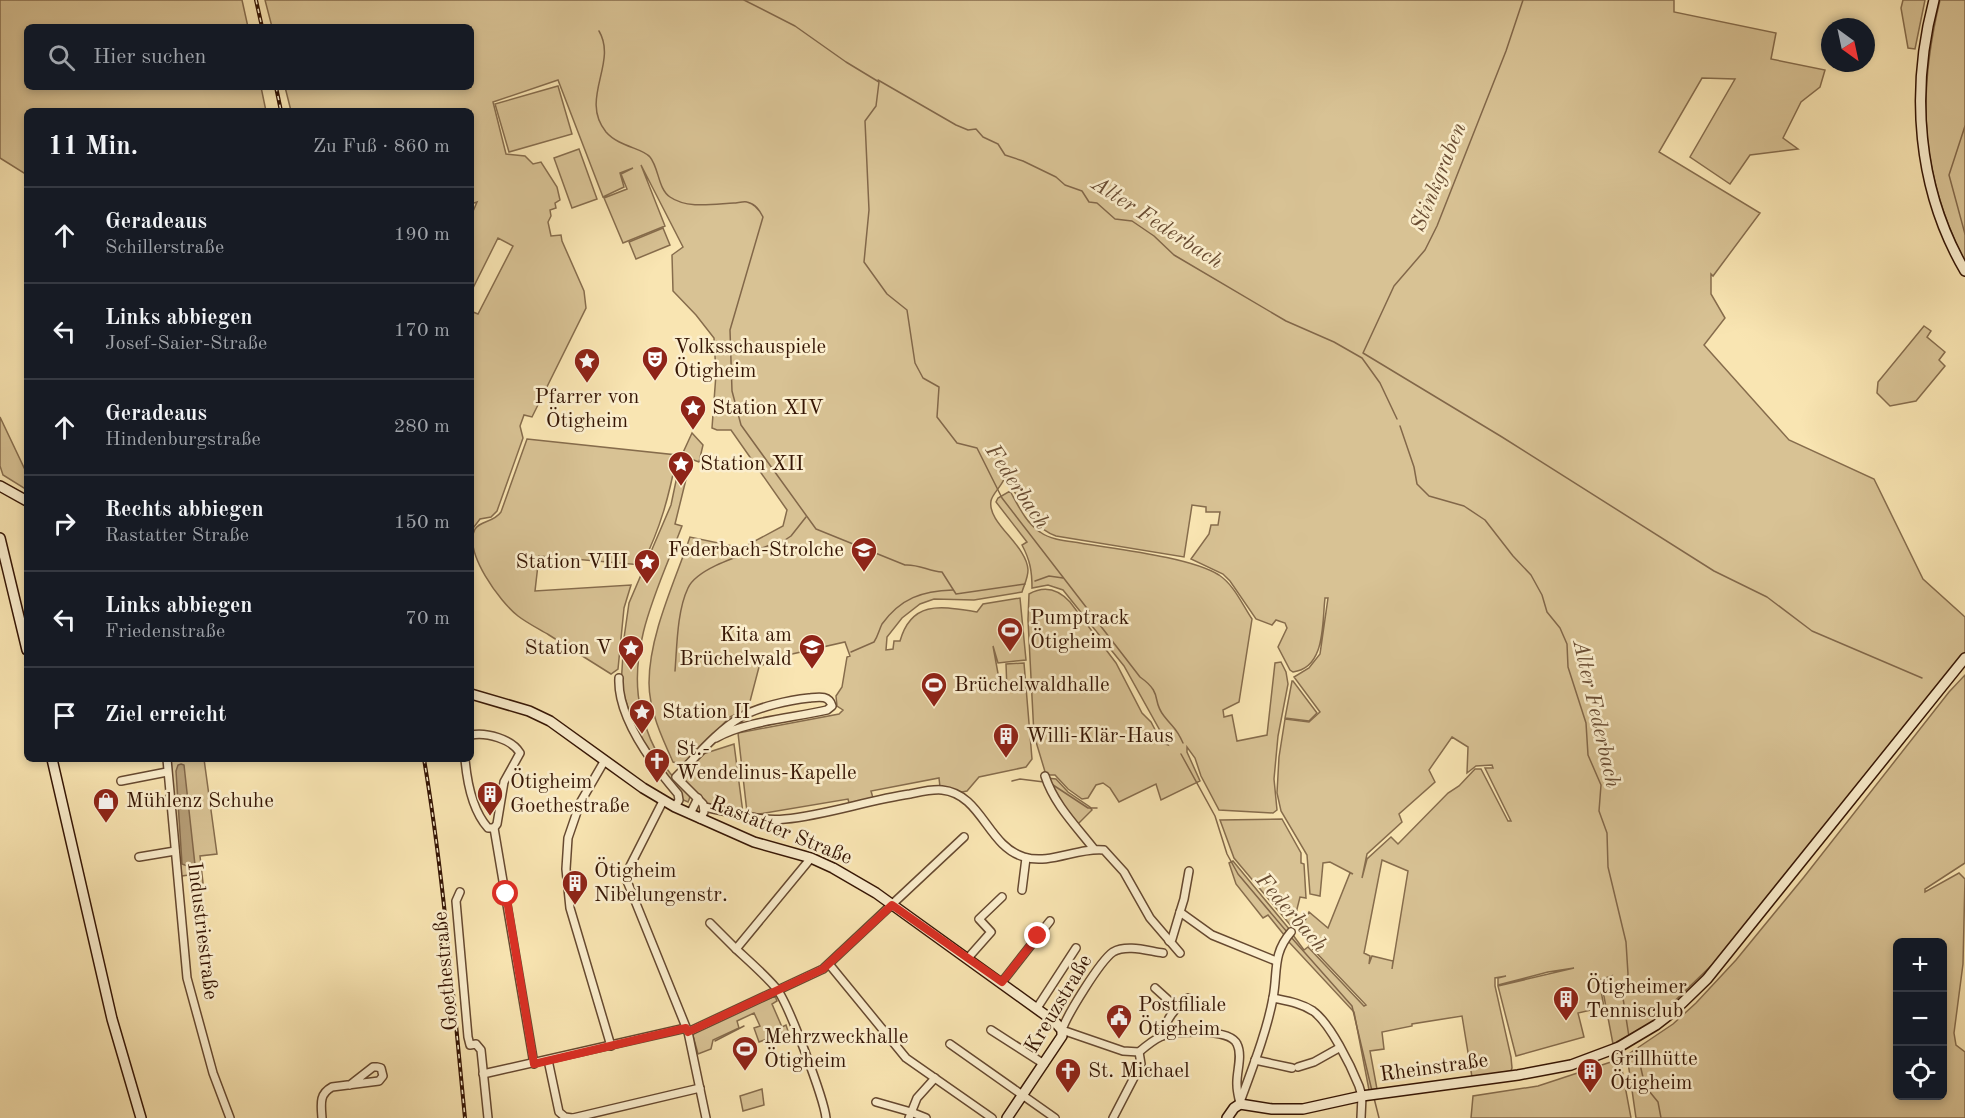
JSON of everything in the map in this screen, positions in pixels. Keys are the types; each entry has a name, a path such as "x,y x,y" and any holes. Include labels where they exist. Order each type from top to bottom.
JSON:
{"street":[{"path":"1934,0 1926,33 1921,70 1920,111 1923,143 1928,177 1939,215 1965,271"},
{"path":"0,486 24,499"},
{"path":"0,538 24,638"},
{"name":"Rheinstraße","path":"1240,1104 1272,1109 1303,1109 1370,1095 1543,1072 1594,1058 1628,1042 1656,1025 1707,979 1965,658"},
{"path":"619,678 621,697 643,748 678,794 679,800 675,807"},
{"name":"Rastatter Straße","path":"474,695 538,715 675,807 754,842 811,858 841,873 892,905 1002,982 1055,1022 1062,1030"},
{"path":"716,738 745,726 827,710 832,703 828,699 822,697 783,703 743,715 716,738 676,777 704,807 761,819 784,819 901,795 940,790 954,793 979,813 1000,843 1026,858 1041,859 1094,849 1104,850 1124,872 1150,918 1180,953"},
{"path":"474,735 483,734 509,742 516,746 520,753 504,782 497,824 494,828 534,1064"},
{"path":"605,760 580,803 568,838 566,869 570,908 611,1046"},
{"path":"53,762 112,1018 141,1118"},
{"name":"Industriestraße","path":"167,762 187,978 213,1073 230,1118"},
{"path":"466,762 475,806 488,828 494,828"},
{"path":"121,781 167,772"},
{"path":"1045,776 1061,808 1094,849"},
{"path":"690,814 698,798"},
{"path":"663,801 630,868 627,881 687,1030 706,1118"},
{"path":"700,819 704,807"},
{"path":"488,1118 483,1074 687,1030 778,990 829,964 964,837"},
{"name":"Industriestraße","path":"139,857 175,850"},
{"path":"736,948 811,858"},
{"path":"1022,890 1026,858"},
{"path":"1169,941 1172,939 1180,912 1189,871"},
{"name":"Goethestraße","path":"460,892 456,901 468,1036 470,1045 476,1044 481,1050 483,1074"},
{"path":"968,958 991,932 979,919 1002,897"},
{"path":"1180,912 1212,935 1276,961"},
{"path":"1002,982 1050,921"},
{"path":"710,923 778,990 818,1089 826,1118"},
{"path":"1235,1118 1273,998 1276,961 1288,935"},
{"path":"1037,1008 1076,948"},
{"name":"Kreuzstraße","path":"1007,1118 1059,1041 1064,1024 1103,962 1114,952 1130,948 1163,953"},
{"path":"829,964 906,1058 992,1118"},
{"path":"1155,988 1176,1007"},
{"path":"1162,1036 1165,1024 1176,1007 1188,998"},
{"path":"1273,998 1295,1003 1311,1010 1327,1026 1355,1076 1370,1095 1361,1118"},
{"path":"991,1030 1044,1064"},
{"path":"1062,1030 1123,1051 1139,1052 1162,1036 1211,1032 1225,1034 1234,1040 1239,1050 1237,1084 1240,1104"},
{"path":"950,1044 1055,1118"},
{"path":"1255,1060 1295,1067 1314,1062 1339,1048"},
{"path":"1113,1118 1141,1064 1139,1052"},
{"path":"548,1060 559,1112 565,1117 572,1118 700,1088"},
{"path":"910,1115 917,1098 935,1078"},
{"path":"322,1118 322,1096 326,1091 332,1087 350,1085"},
{"path":"876,1102 910,1115 927,1118"},
{"path":"1227,1118 1240,1104"}],"shaded area":[{"path":"0,0 242,0 247,24 24,24 24,90 262,90 265,108 24,108 24,173 0,158"},
{"path":"265,0 1674,0 1674,12 1776,33 1771,59 1821,69 1821,72 1824,72 1820,87 1801,102 1783,138 1798,149 1750,155 1730,184 1690,157 1735,79 1702,78 1659,152 1760,213 1713,276 1711,274 1711,294 1725,318 1704,345 1789,440 1874,479 1923,579 1965,617 1965,652 1716,961 1653,1022 1613,1044 1602,986 1611,976 1599,980 1604,1007 1578,1013 1584,1037 1516,1056 1498,986 1574,968 1498,985 1498,978 1506,976 1495,978 1511,1057 1511,1071 1472,1077 1462,1016 1412,1024 1412,1026 1382,1032 1384,1049 1370,1051 1377,1089 1369,1090 1354,1012 1288,941 1293,935 1304,950 1308,947 1364,1006 1366,1005 1309,945 1312,936 1304,923 1309,912 1328,928 1350,873 1353,874 1330,862 1323,863 1320,896 1310,894 1307,855 1281,811 1277,793 1279,757 1285,719 1309,722 1320,712 1294,677 1309,668 1320,654 1328,598 1325,598 1317,653 1304,669 1293,672 1278,647 1287,628 1285,623 1276,620 1272,625 1256,619 1223,574 1191,559 1209,534 1211,525 1218,525 1220,512 1206,512 1206,507 1192,505 1184,557 1056,536 1032,519 1005,477 992,498 991,509 1026,561 1028,573 1022,592 974,600 934,599 920,604 902,618 887,637 886,650 893,649 894,641 900,641 905,627 913,618 931,608 953,608 977,612 983,604 1020,598 1026,660 998,663 993,646 1001,690 1007,690 1006,664 1024,663 1032,759 1026,767 979,777 967,791 962,792 940,787 939,778 871,791 873,798 849,803 848,799 759,814 747,812 738,733 839,714 843,710 837,706 836,696 842,687 847,657 850,656 845,642 779,657 759,667 748,709 730,717 684,765 673,762 651,703 650,665 658,627 690,537 742,548 783,526 787,510 731,430 712,428 716,374 714,338 673,291 672,255 683,247 641,165 665,226 623,243 604,198 627,189 621,174 633,168 620,173 624,187 603,197 558,80 493,102 506,154 525,156 533,164 541,162 557,187 560,200 555,203 556,208 550,210 551,216 548,222 551,236 561,235 584,291 586,308 532,417 524,415 520,426 523,438 497,511 491,517 480,519 474,527 474,312 478,314 513,246 498,238 474,286 474,209 477,202 474,203 474,108 290,108 286,90 474,90 474,24 271,24","holes":["1452,737 1468,747 1467,773 1476,766 1492,765 1493,768 1485,768 1511,821 1508,821 1481,769 1475,769 1398,844 1391,837 1367,859 1362,878 1367,854 1402,822 1399,814 1435,782 1429,770","1382,860 1408,871 1392,969 1393,961 1372,956 1369,964 1370,956 1364,953"]},
{"path":"1903,0 1925,0 1915,49 1908,48 1901,8"},
{"path":"1940,0 1965,0 1965,262 1939,197 1931,165 1927,134 1928,69"},
{"path":"558,86 572,134 509,152 495,104"},
{"path":"579,149 597,199 572,208 554,158"},
{"path":"663,228 670,245 636,259 629,242"},
{"path":"1924,326 1931,331 1927,337 1945,352 1939,360 1945,366 1916,401 1890,406 1877,393 1878,382"},
{"path":"0,417 24,468 24,488 3,475 0,466"},
{"path":"692,433 703,445 699,462 691,459 675,524 682,526 655,593 638,664 641,711 646,728 660,759 687,791 690,797 688,802 681,799 647,750 634,726 621,686 629,603 671,505 681,457"},
{"path":"527,439 677,455 664,511 642,565 539,556 535,591 631,585 624,608 618,669 611,674 518,616 493,588 474,550 474,534 480,524 498,516"},
{"path":"1010,491 1031,524 1049,537 1152,554 1190,563 1219,575 1229,584 1252,619 1239,702 1223,710 1224,717 1232,715 1237,741 1267,735 1275,663 1281,662 1286,672 1288,684 1278,736 1274,779 1277,810 1273,813 1219,810 1201,776 1195,758 1187,747 1200,781 1161,800 1156,784 1119,802 1110,788 1103,783 1096,785 1088,798 1082,799 1068,789 1055,775 1046,775 1034,735 1028,620 1029,594 1035,591 1046,589 1056,591 1070,602 1116,663 1142,713 1151,722 1162,743 1168,745 1124,666 1063,590 1048,585 1032,588 1030,566 1022,545 1027,542 996,502 998,498"},
{"path":"1965,675 1965,863 1925,889 1925,892 1959,873 1965,879 1963,964 1954,1033 1956,1045 1965,1052 1965,1118 1636,1118 1627,1055 1673,1024 1696,1003 1736,960 1949,692"},
{"path":"1292,681 1317,713 1309,721 1285,718"},
{"path":"734,744 743,813 706,806 679,777 703,754"},
{"path":"170,762 204,762 217,854 200,856 203,883 198,884 196,874 182,876 181,885"},
{"path":"178,765 184,765 195,865 190,867 182,864 176,771"},
{"path":"1047,778 1056,779 1068,792 1092,810 1077,825 1064,811"},
{"path":"1282,819 1301,853 1301,863 1304,864 1306,898 1300,897 1296,913 1299,917 1292,927 1234,858 1220,820"},
{"path":"1233,861 1290,930 1285,936 1268,915 1263,918 1236,884 1229,863"},
{"path":"775,996 777,1001 772,1004 782,1027 786,1025 788,1031 759,1042 754,1028 760,1026 754,1013 737,1021 739,1028 713,1040 711,1049 698,1054 692,1032"},
{"path":"1620,1059 1631,1118 1471,1118 1473,1096 1538,1086"},
{"path":"762,1089 764,1105 743,1111 740,1096"}],"waterway":[{"name":"Federbach","path":"744,0 795,26 879,82 876,106 865,121 869,210 864,262 887,294 907,310 915,363 923,378 939,387 937,417 957,443 977,448 1002,498 1140,677 1152,688 1160,710 1177,731 1183,743"},
{"name":"Stinkgraben","path":"1523,0 1506,51 1437,226 1425,250 1394,286 1363,353 1502,437 1714,571 1767,597 1812,631 1922,678"},
{"path":"599,31 604,43 604,56 596,107 606,132 617,141 647,154 653,162 663,189 677,201 701,205 747,202 755,206 763,217 730,330 732,391 741,425 816,529 905,565 942,572 956,594 1025,584"},
{"name":"Alter Federbach","path":"878,80 956,125 968,130 976,129 983,137 998,144 1005,155 1023,161 1056,177 1065,185 1082,191 1089,202 1097,203 1115,219 1132,221 1154,236 1174,255 1286,321 1334,342 1362,358 1380,383 1397,419"},
{"path":"1965,126 1949,175 1965,234"},
{"name":"Alter Federbach","path":"1400,426 1414,467 1417,484 1429,496 1464,506 1485,520 1531,575 1542,595 1547,612 1560,628 1567,644 1568,667 1586,723 1588,755 1601,785 1599,811 1607,833 1608,867 1626,942 1628,974 1623,998 1629,1037"},
{"path":"782,542 791,536 806,517"},
{"path":"675,671 678,629 684,597 694,580 702,573 726,561 773,544"},
{"path":"1035,581 1049,576 1063,578"},
{"path":"851,652 874,642 882,624 905,602 922,594 953,590"},
{"name":"Federbach","path":"1181,754 1215,816 1227,854 1238,874 1287,932"},
{"path":"1012,781 1020,779 1044,782"},
{"path":"1050,783 1088,808 1097,808"},
{"name":"Federbach","path":"1290,936 1352,1006 1372,1091"},
{"path":"715,1041 744,1026"},
{"name":"Alter Federbach","path":"1637,1051 1645,1086 1658,1102 1661,1118"},
{"name":"Federbach","path":"1374,1098 1379,1118"}],"railway":[{"path":"256,0 261,24"},
{"path":"277,90 280,108"},
{"path":"424,762 443,893 465,1118"}],"place":[{"name":"Volksschauspiele Ötigheim","path":"655,382"},
{"name":"Pfarrer von Ötigheim","path":"587,384"},
{"name":"Station XIV","path":"693,431"},
{"name":"Station XII","path":"681,487"},
{"name":"Federbach-Strolche","path":"864,573"},
{"name":"Station VIII","path":"647,585"},
{"name":"Pumptrack Ötigheim","path":"1010,653"},
{"name":"Kita am Brüchelwald","path":"812,670"},
{"name":"Station V","path":"631,671"},
{"name":"Brüchelwaldhalle","path":"934,708"},
{"name":"Station II","path":"642,735"},
{"name":"Willi-Klär-Haus","path":"1006,759"},
{"name":"St.- Wendelinus-Kapelle","path":"657,784"},
{"name":"Ötigheim Goethestraße","path":"490,817"},
{"name":"Mühlenz Schuhe","path":"106,824"},
{"name":"Ötigheim Nibelungenstr.","path":"575,906"},
{"name":"Ötigheimer Tennisclub","path":"1566,1022"},
{"name":"Postfiliale Ötigheim","path":"1119,1040"},
{"name":"Mehrzweckhalle Ötigheim","path":"745,1072"},
{"name":"St. Michael","path":"1068,1094"},
{"name":"Grillhütte Ötigheim","path":"1590,1094"}],"route":[{"path":"506,894 534,1064 686,1028 688,1032 823,969 892,905 1002,982 1038,936"}]}
